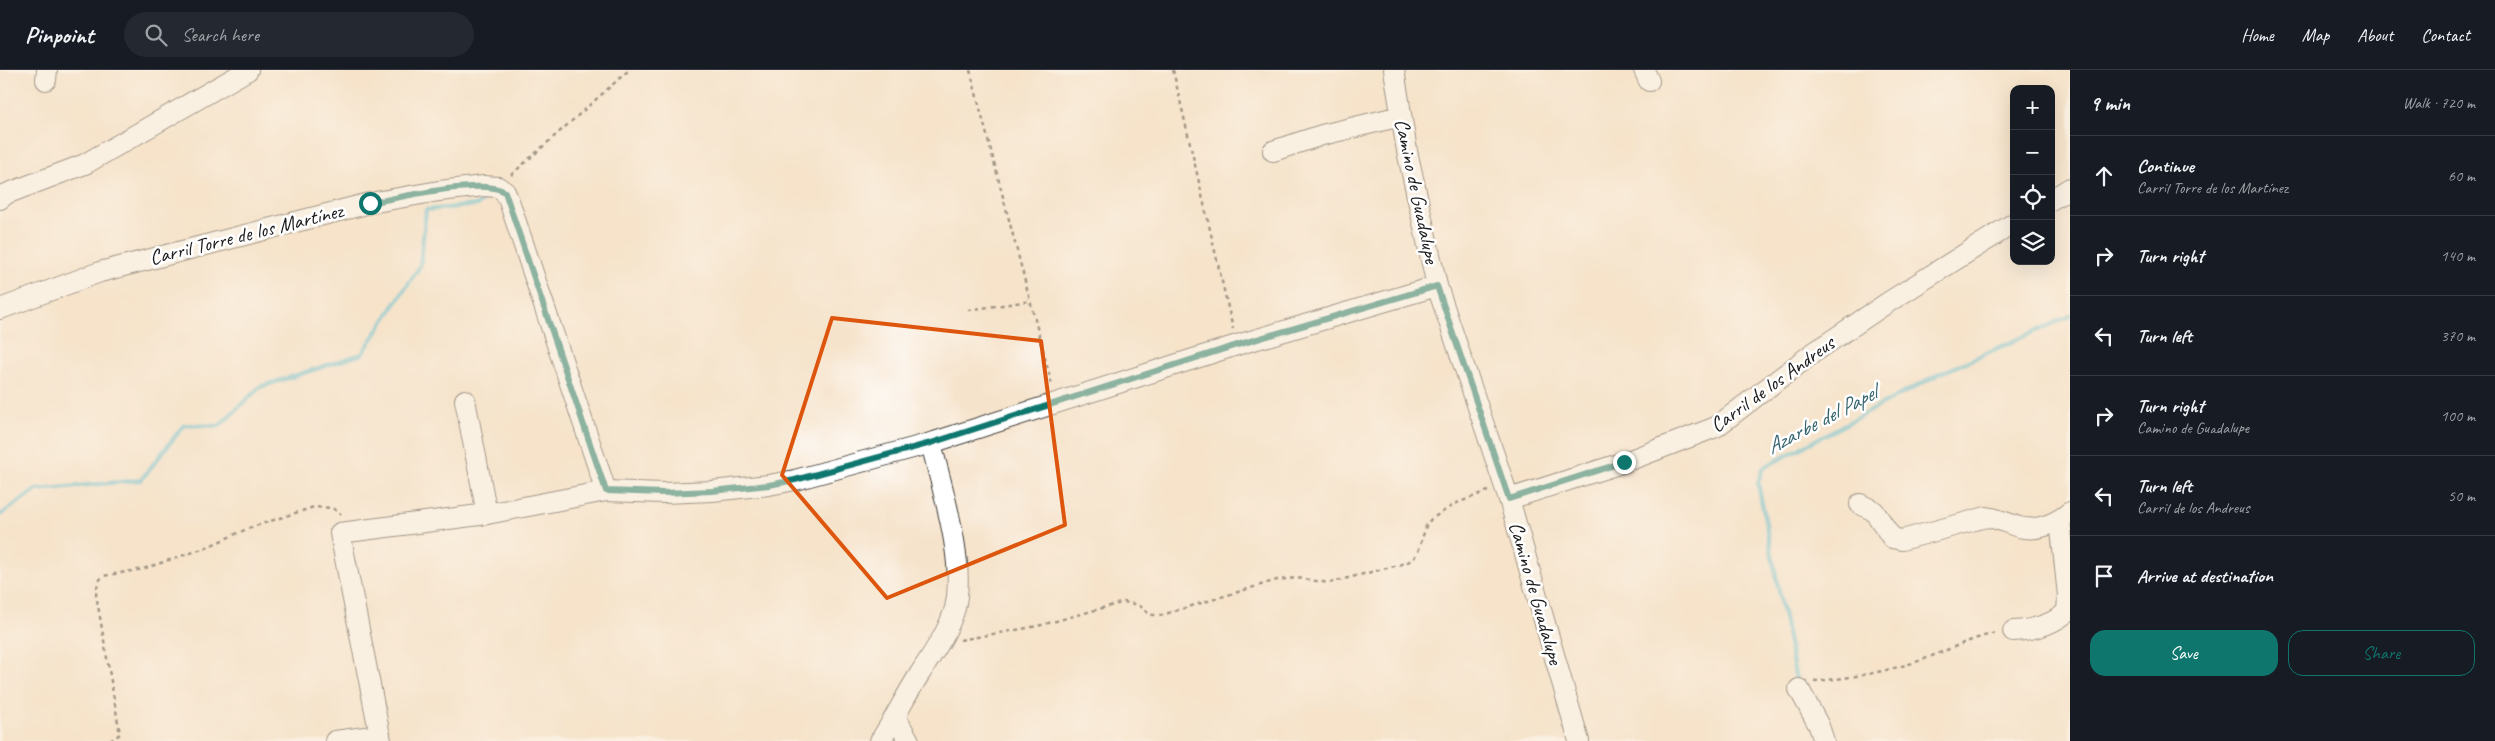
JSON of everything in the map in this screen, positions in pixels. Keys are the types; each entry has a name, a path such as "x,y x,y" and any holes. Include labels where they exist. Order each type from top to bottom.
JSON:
{"street":[{"path":"0,199 6,194 85,164 248,70"},
{"name":"Camino de Guadalupe","path":"1394,70 1401,116 1437,286 1506,492 1579,741"},
{"path":"1273,151 1322,136 1401,116"},
{"name":"Carril Torre de los Martínez","path":"0,309 100,272 294,221 370,203 431,192 484,186 498,187"},
{"path":"498,187 505,192 509,201 606,491"},
{"path":"2055,197 2070,188"},
{"name":"Carril de los Andreus","path":"1506,492 1624,462 1716,427 1813,353 1886,304 2010,226"},
{"path":"335,741 380,738 340,533 487,514 606,491 664,493 769,485 931,443 1237,345 1437,286"},
{"path":"465,400 487,514"},
{"path":"880,741 896,718 939,643 955,608 956,567 950,522 931,443"},
{"path":"1860,504 1874,511 1892,538 1902,540 1986,517 1996,518 2021,528 2049,525 2065,516 2067,612 2052,622 2030,630 2013,631"},
{"path":"1799,689 1819,726 1824,741"},
{"path":"896,718 908,741"}],"path":[{"path":"498,187 630,70"},
{"path":"970,70 1057,404"},
{"path":"1173,70 1237,345"},
{"path":"968,310 1030,301"},
{"path":"939,643 1038,626 1124,602 1139,606 1150,615 1162,614 1289,578 1329,583 1390,568 1413,559 1418,552 1426,526 1440,512 1506,492"},
{"path":"110,741 120,734 96,594 98,582 103,576 143,569 205,548 249,528 314,507 332,508 341,514 347,533"},
{"path":"1799,689 1806,682 1835,680 1902,666 1984,635 2013,631"}],"highlighted area":[{"path":"832,318 1041,341 1065,525 887,598 782,475"}],"waterway":[{"path":"0,515 36,490 141,480 184,425 219,426 260,387 362,354 420,266 426,210 477,205 494,193"},
{"name":"Azarbe del Papel","path":"1797,685 1758,483 1763,468 1939,374 2070,316"}],"route":[{"path":"370,203 439,191 484,186 498,187 505,192 606,491 664,493 712,491 769,485 795,480 931,443 1237,345 1437,286 1509,499 1624,462"}]}
